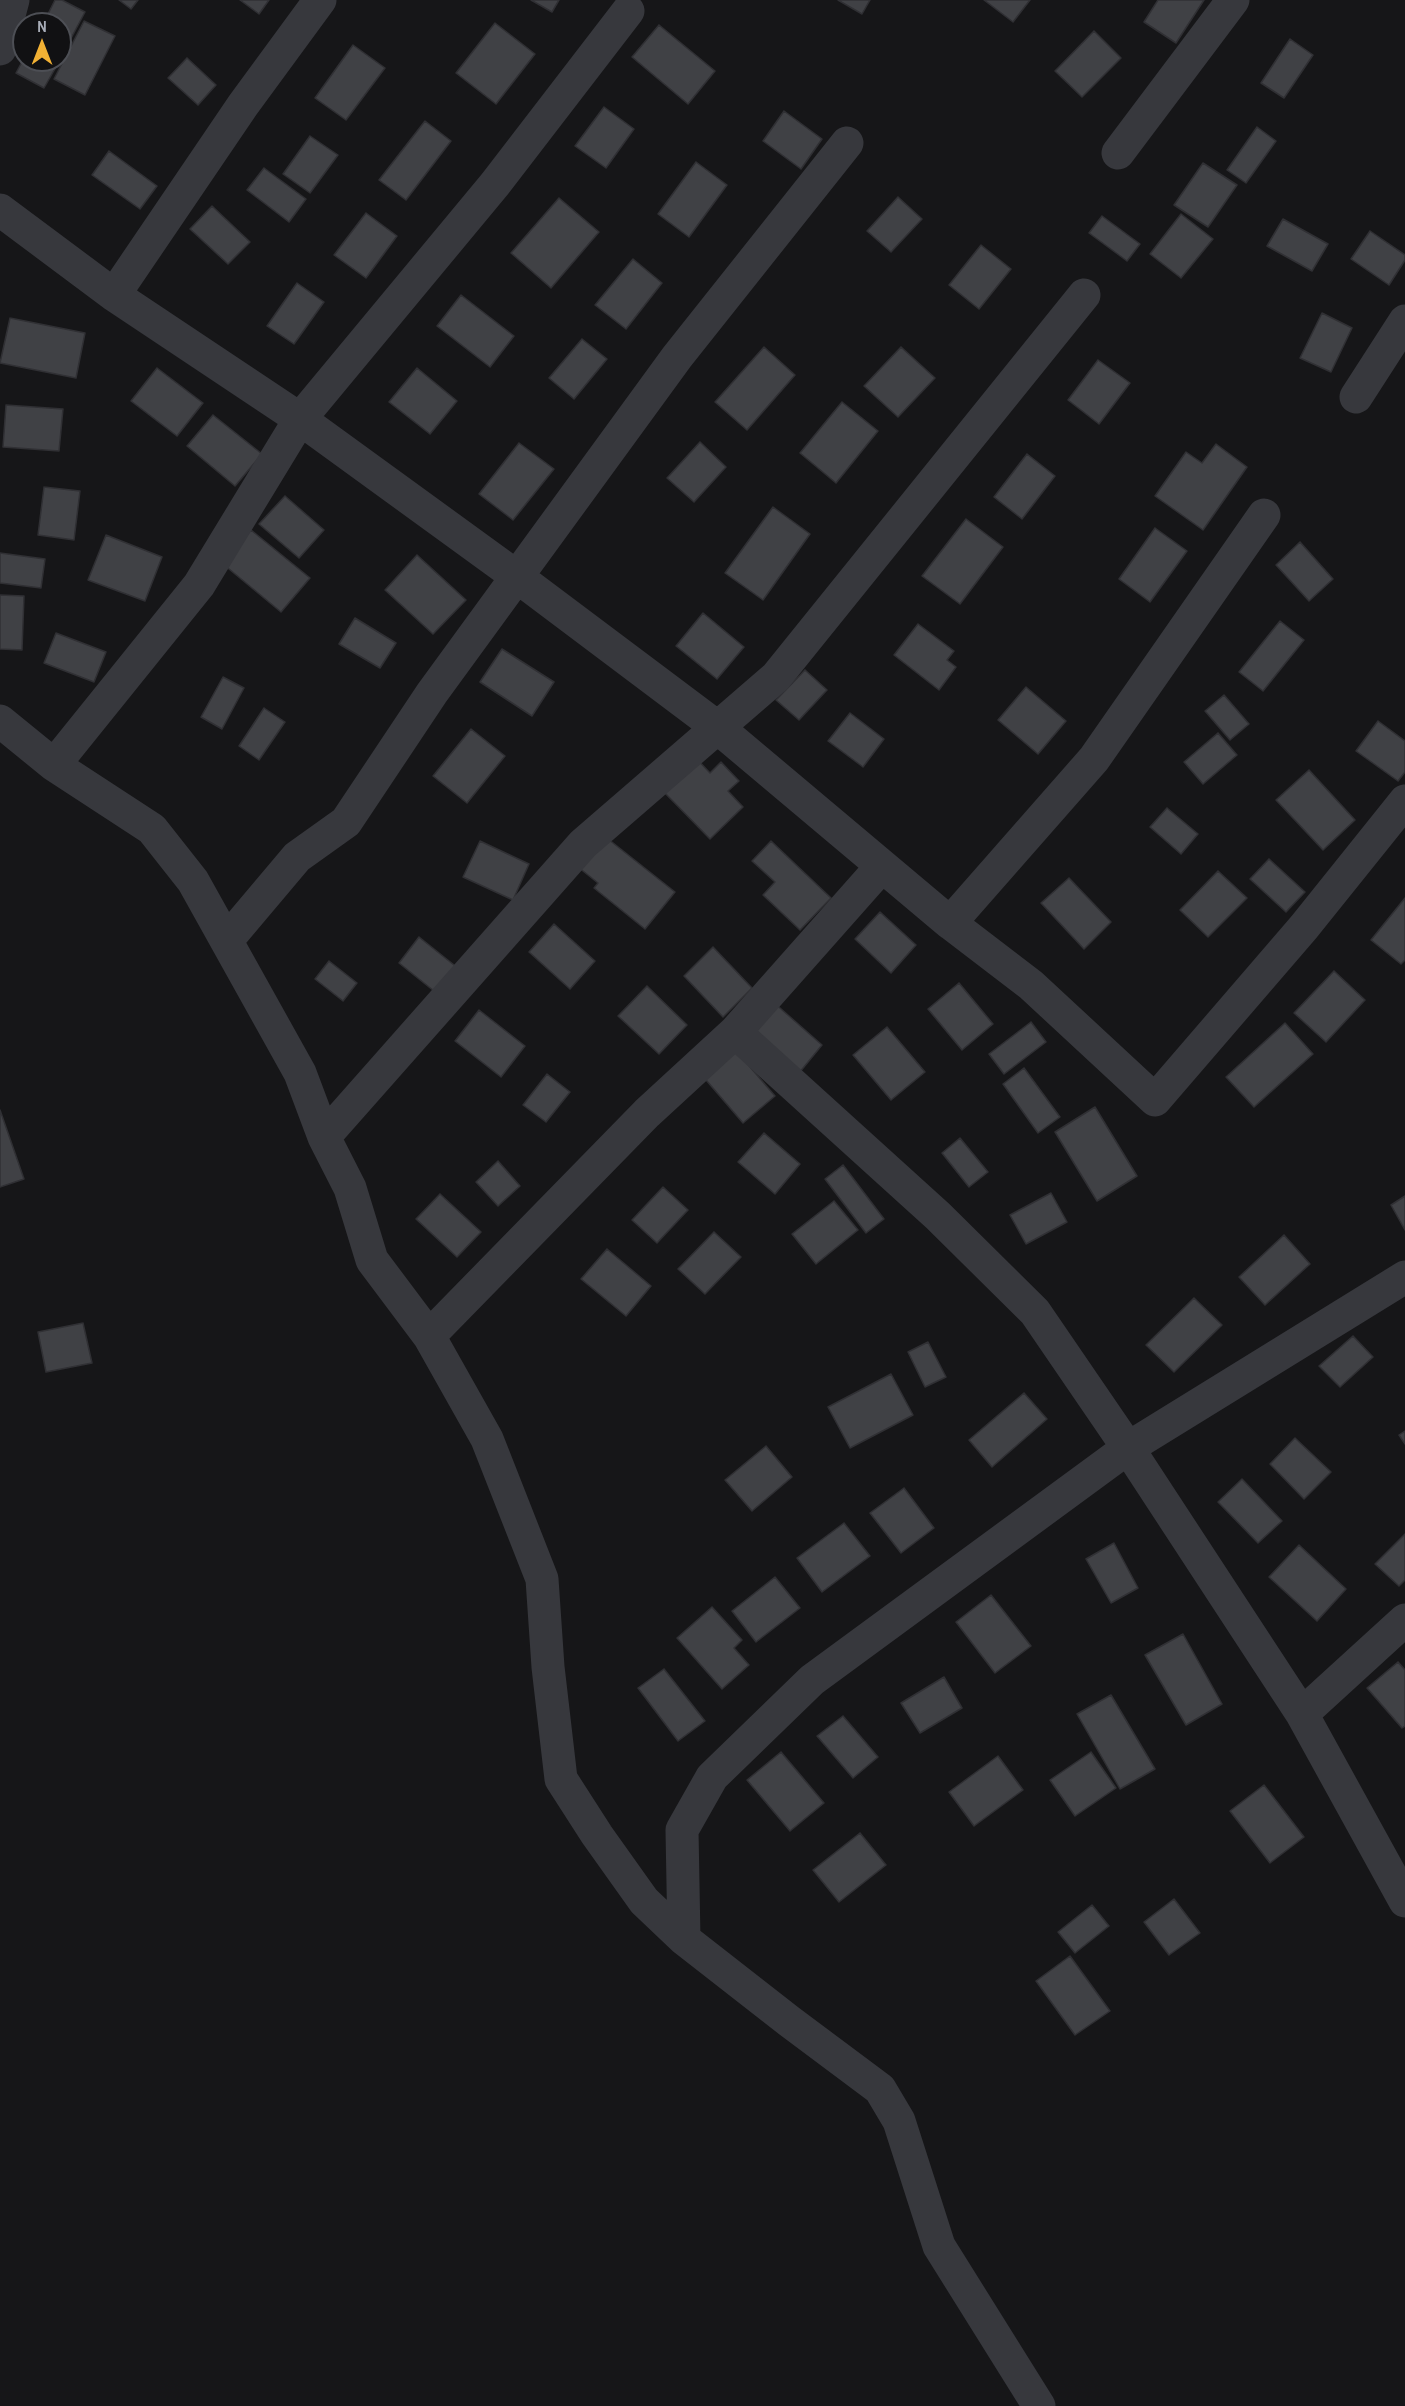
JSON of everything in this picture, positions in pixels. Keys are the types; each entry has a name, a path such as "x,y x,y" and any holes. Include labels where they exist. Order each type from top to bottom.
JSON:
{"street":[{"path":"0,49 13,0"},
{"path":"114,295 243,105 320,0"},
{"path":"1118,153 1233,0"},
{"path":"54,765 199,585 300,419 495,184 628,11"},
{"path":"227,940 297,857 346,822 432,693 677,357 847,142"},
{"path":"0,210 114,295 300,419 516,576 717,727 950,923 1030,985 1155,1100 1304,927 1405,801"},
{"path":"324,1137 583,844 776,677 1084,295"},
{"path":"1356,397 1405,321"},
{"path":"950,923 1094,759 1264,515"},
{"path":"0,721 54,765 152,828 192,881 300,1073 324,1137 350,1188 372,1260 429,1336 487,1439 543,1579 548,1667 561,1779 644,1901 684,1939 880,2089 899,2121 939,2246 1039,2406"},
{"path":"429,1336 646,1113 735,1032 882,866"},
{"path":"735,1032 938,1216 1035,1312 1128,1448 1302,1714 1405,1901"},
{"path":"684,1939 682,1830 712,1777 812,1680 1128,1448 1405,1277"},
{"path":"1302,1714 1405,1620"}],"building":[{"path":"55,0 62,0 85,12 72,36 72,12 49,12"},
{"path":"119,0 138,0 131,9"},
{"path":"240,0 269,0 259,14"},
{"path":"531,0 559,0 552,12"},
{"path":"838,0 870,0 862,14"},
{"path":"984,0 1030,0 1013,22"},
{"path":"1158,0 1204,0 1176,43 1144,22"},
{"path":"84,21 115,36 85,95 54,79 58,72 72,72 72,44"},
{"path":"495,23 535,54 496,104 456,73"},
{"path":"659,25 715,71 688,104 632,57"},
{"path":"1094,31 1121,58 1082,97 1055,71"},
{"path":"1290,39 1313,55 1284,98 1261,83"},
{"path":"353,45 385,68 346,120 315,98"},
{"path":"187,58 216,85 198,105 168,78"},
{"path":"17,72 53,72 44,88"},
{"path":"604,107 634,129 606,168 575,146"},
{"path":"784,111 822,139 801,169 763,141"},
{"path":"425,121 451,141 406,200 379,180"},
{"path":"1257,127 1276,141 1246,183 1227,170"},
{"path":"310,136 338,155 310,193 283,174"},
{"path":"109,151 157,186 140,209 92,175"},
{"path":"696,162 727,185 689,237 658,214"},
{"path":"1203,163 1237,185 1208,227 1174,205"},
{"path":"264,168 306,199 289,222 247,190"},
{"path":"898,197 922,219 891,252 867,231"},
{"path":"559,198 599,232 551,288 511,253"},
{"path":"212,206 250,242 228,264 190,229"},
{"path":"366,213 397,236 366,278 334,255"},
{"path":"1181,214 1213,239 1181,278 1150,254"},
{"path":"1102,216 1140,244 1127,261 1089,233"},
{"path":"1283,219 1328,244 1312,271 1267,246"},
{"path":"1370,231 1405,255 1405,260 1389,285 1351,259"},
{"path":"981,245 1011,269 979,309 949,285"},
{"path":"633,259 662,283 626,329 595,305"},
{"path":"297,283 324,302 294,344 267,326"},
{"path":"461,295 514,336 490,367 437,326"},
{"path":"1322,313 1352,328 1331,372 1300,358"},
{"path":"10,318 85,333 76,378 0,363"},
{"path":"582,339 607,359 574,399 549,378"},
{"path":"764,347 795,375 747,430 715,402"},
{"path":"901,347 935,378 898,417 864,386"},
{"path":"1098,360 1130,383 1099,424 1068,400"},
{"path":"157,368 203,403 177,436 131,401"},
{"path":"417,368 457,401 430,434 389,402"},
{"path":"842,402 878,431 836,483 800,453"},
{"path":"6,405 63,409 59,451 3,447"},
{"path":"213,415 262,454 235,486 187,446"},
{"path":"700,442 726,467 694,502 667,478"},
{"path":"519,443 554,469 513,520 479,494"},
{"path":"1216,444 1247,467 1203,530 1155,496 1186,452 1202,463"},
{"path":"1027,454 1055,476 1022,519 994,497"},
{"path":"44,487 80,491 74,540 38,535"},
{"path":"285,496 324,530 299,558 259,524"},
{"path":"773,507 810,534 763,600 725,573"},
{"path":"966,519 1003,547 960,604 922,576"},
{"path":"1155,528 1187,551 1150,602 1119,579"},
{"path":"251,530 310,578 281,612 223,564"},
{"path":"106,535 162,557 145,601 88,580"},
{"path":"1300,542 1333,579 1309,601 1276,565"},
{"path":"0,553 45,559 41,588 0,583"},
{"path":"417,555 466,600 433,634 385,590"},
{"path":"0,595 24,596 22,650 0,649"},
{"path":"703,613 744,647 717,679 676,646"},
{"path":"355,618 396,643 380,668 339,644"},
{"path":"1280,621 1304,640 1263,691 1239,672"},
{"path":"918,624 954,651 947,660 956,667 939,690 894,655"},
{"path":"56,633 106,652 94,682 44,663"},
{"path":"502,649 554,682 532,716 480,682"},
{"path":"805,670 827,690 799,720 776,700"},
{"path":"223,677 244,688 222,729 201,717"},
{"path":"1026,687 1066,721 1038,754 998,720"},
{"path":"1224,695 1249,724 1230,740 1205,711"},
{"path":"264,708 285,722 259,760 239,746"},
{"path":"850,713 884,739 863,767 828,741"},
{"path":"1378,721 1405,741 1405,772 1398,781 1356,751"},
{"path":"471,729 505,756 467,803 433,776"},
{"path":"1218,733 1237,755 1203,784 1184,762"},
{"path":"694,756 710,773 721,762 739,781 728,791 743,807 710,839 660,788"},
{"path":"1309,770 1355,820 1323,850 1276,800"},
{"path":"1167,808 1198,834 1181,854 1150,827"},
{"path":"603,835 675,892 645,929 594,888 598,883 578,867"},
{"path":"480,841 529,864 513,900 463,877"},
{"path":"771,841 831,898 800,930 763,895 775,882 752,861"},
{"path":"1269,859 1305,892 1286,912 1250,879"},
{"path":"1218,871 1247,898 1208,937 1180,910"},
{"path":"1069,878 1111,922 1084,949 1041,903"},
{"path":"1405,898 1405,960 1401,964 1371,940"},
{"path":"880,912 916,945 891,973 855,939"},
{"path":"554,924 595,961 570,989 529,952"},
{"path":"419,937 459,969 439,995 399,963"},
{"path":"713,947 752,988 723,1017 684,976"},
{"path":"329,961 357,983 343,1001 315,979"},
{"path":"1334,971 1365,1000 1326,1042 1294,1013"},
{"path":"959,983 993,1024 962,1050 928,1009"},
{"path":"647,986 687,1025 659,1054 618,1016"},
{"path":"772,1001 822,1045 799,1073 748,1029"},
{"path":"479,1010 525,1046 501,1077 455,1041"},
{"path":"1031,1022 1046,1042 1004,1074 989,1054"},
{"path":"1285,1023 1313,1054 1254,1107 1226,1077"},
{"path":"887,1027 925,1072 891,1100 853,1055"},
{"path":"732,1046 775,1096 743,1123 700,1073"},
{"path":"1024,1068 1060,1117 1038,1133 1003,1084"},
{"path":"547,1074 570,1092 546,1122 523,1105"},
{"path":"1095,1107 1137,1176 1097,1201 1055,1132"},
{"path":"0,1110 24,1179 0,1187"},
{"path":"764,1133 800,1164 775,1194 738,1162"},
{"path":"960,1138 988,1172 969,1187 942,1153"},
{"path":"498,1161 520,1186 498,1206 476,1182"},
{"path":"843,1165 884,1219 866,1233 825,1179"},
{"path":"663,1187 688,1210 657,1243 632,1220"},
{"path":"1051,1193 1067,1222 1026,1244 1010,1215"},
{"path":"440,1194 481,1232 457,1257 416,1219"},
{"path":"1405,1196 1405,1230 1391,1205"},
{"path":"834,1201 858,1230 816,1264 792,1234"},
{"path":"714,1232 741,1257 705,1294 678,1269"},
{"path":"1284,1235 1310,1264 1265,1305 1239,1277"},
{"path":"607,1249 651,1286 626,1316 581,1279"},
{"path":"1194,1298 1222,1325 1174,1372 1146,1345"},
{"path":"83,1323 92,1363 46,1372 38,1332"},
{"path":"1353,1336 1373,1357 1340,1387 1319,1366"},
{"path":"928,1342 946,1377 925,1387 908,1352"},
{"path":"891,1374 913,1415 850,1448 828,1407"},
{"path":"1024,1393 1047,1419 992,1467 969,1440"},
{"path":"1405,1431 1405,1444 1399,1435"},
{"path":"1295,1438 1331,1472 1304,1499 1270,1464"},
{"path":"766,1446 792,1477 752,1511 725,1480"},
{"path":"1242,1479 1282,1521 1258,1543 1218,1502"},
{"path":"904,1488 934,1528 901,1553 870,1513"},
{"path":"844,1523 870,1556 822,1592 797,1558"},
{"path":"1405,1534 1405,1580 1399,1586 1375,1564"},
{"path":"1114,1543 1138,1588 1111,1603 1086,1559"},
{"path":"1299,1545 1346,1589 1317,1621 1269,1577"},
{"path":"775,1577 800,1608 756,1642 732,1611"},
{"path":"991,1595 1031,1646 995,1673 956,1622"},
{"path":"712,1607 742,1640 734,1648 749,1665 722,1689 677,1638"},
{"path":"1183,1634 1222,1704 1186,1725 1145,1655"},
{"path":"1398,1662 1405,1670 1405,1726 1402,1728 1367,1688"},
{"path":"664,1669 705,1721 678,1741 638,1688"},
{"path":"944,1677 962,1708 920,1733 901,1703"},
{"path":"1111,1695 1155,1769 1120,1789 1077,1714"},
{"path":"843,1716 878,1757 853,1778 817,1736"},
{"path":"781,1752 824,1803 790,1831 747,1780"},
{"path":"1091,1752 1116,1788 1075,1816 1050,1780"},
{"path":"998,1756 1023,1790 974,1826 949,1792"},
{"path":"1264,1785 1304,1837 1270,1863 1230,1811"},
{"path":"860,1833 886,1865 839,1902 813,1870"},
{"path":"1174,1899 1200,1933 1169,1955 1144,1922"},
{"path":"1092,1905 1109,1926 1075,1953 1058,1932"},
{"path":"1070,1956 1110,2011 1075,2035 1036,1981"}]}
